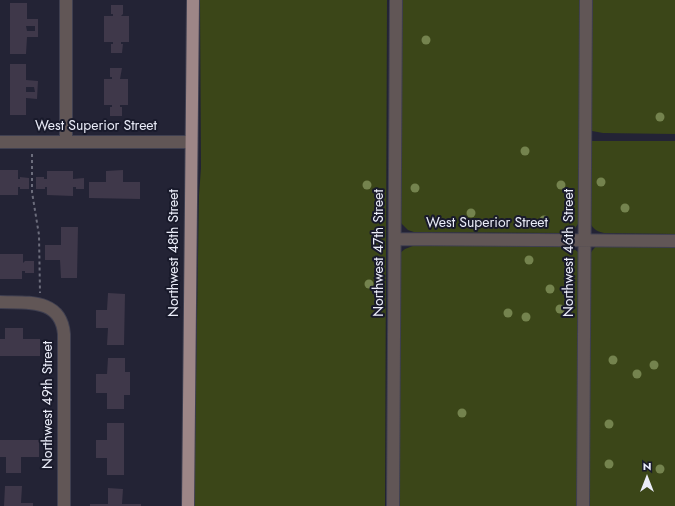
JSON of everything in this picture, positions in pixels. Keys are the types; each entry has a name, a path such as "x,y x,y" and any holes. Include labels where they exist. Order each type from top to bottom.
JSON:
{"main road":[{"name":"Northwest 48th Street","path":"188,506 193,0"}],"street":[{"path":"66,0 66,142"},
{"name":"Northwest 47th Street","path":"393,506 396,0"},
{"name":"Northwest 46th Street","path":"583,506 586,0"},
{"name":"West Superior Street","path":"0,142 191,142"},
{"name":"West Superior Street","path":"395,239 675,241"},
{"path":"0,302 45,306"},
{"name":"Northwest 49th Street","path":"45,306 61,319 64,334 64,506"}],"path":[{"path":"32,142 32,192 39,235 45,306"}],"green space":[{"path":"200,0 387,0 385,506 194,506 199,195 201,168"},
{"path":"400,0 580,0 580,221 573,231 567,233 414,232 408,230 399,221"},
{"path":"590,0 675,0 675,134 603,133 592,131 589,123"},
{"path":"592,141 675,141 675,234 604,233 593,228 589,221 589,145"},
{"path":"418,244 569,245 578,252 577,506 398,506 400,253 405,249"},
{"path":"596,246 675,246 675,506 587,506 588,256"}],"building":[{"path":"10,3 27,3 27,19 38,19 38,37 27,37 26,54 10,54","holes":["26,26 35,26 35,31 27,31"]},
{"path":"111,5 123,5 123,14 121,16 129,16 129,42 121,42 121,44 123,44 122,53 111,53 111,44 113,44 113,42 104,42 104,16 113,16 113,14 111,14"},
{"path":"10,64 26,64 26,80 38,81 37,99 26,98 26,115 10,115","holes":["26,87 34,87 35,92 26,92"]},
{"path":"110,68 122,68 120,79 128,79 128,105 120,105 120,107 122,107 122,116 110,116 110,107 112,107 112,105 104,105 104,79 112,79 112,77 110,77"},
{"path":"0,170 18,170 18,179 20,179 20,177 29,178 29,189 20,189 20,187 18,187 18,195 0,195"},
{"path":"123,170 123,182 140,182 140,199 89,198 89,182 106,182 106,171"},
{"path":"47,171 73,171 73,179 84,178 84,189 76,189 76,187 73,187 73,196 47,195 47,187 45,187 45,189 36,189 36,177 44,177 44,179 47,179"},
{"path":"61,227 78,227 77,278 61,278 60,260 45,260 45,245 61,245"},
{"path":"0,254 23,254 23,263 25,261 34,261 34,273 25,273 25,271 22,271 22,279 0,279"},
{"path":"108,293 125,294 124,345 107,345 108,328 96,328 96,310 107,310"},
{"path":"5,328 23,328 23,339 40,339 40,356 0,356 0,339 5,339"},
{"path":"108,358 125,358 125,372 130,372 130,395 124,395 124,409 107,409 107,393 96,393 96,374 107,374"},
{"path":"107,423 124,423 124,475 107,475 107,458 96,458 96,440 107,440"},
{"path":"0,440 39,440 39,457 21,457 21,473 6,473 6,457 0,457"},
{"path":"5,486 22,486 21,503 33,503 33,506 4,506"},
{"path":"108,488 123,489 122,504 141,504 141,506 90,506 90,504 108,504"}]}
